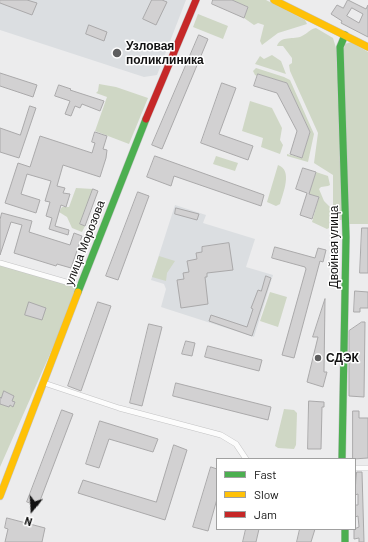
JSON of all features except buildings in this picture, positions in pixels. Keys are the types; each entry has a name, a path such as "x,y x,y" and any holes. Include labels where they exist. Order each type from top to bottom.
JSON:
{"street":[{"name":"улица Морозова","path":"0,496 129,158 196,0"},
{"path":"274,0 368,47"},
{"name":"Двойная улица","path":"342,458 346,237 340,47 345,35"},
{"path":"0,263 80,286"},
{"path":"44,383 119,408 221,435 236,444 245,458"},
{"path":"356,468 368,468"},
{"path":"345,530 345,542"}],"shaded area":[{"name":"Узловая поликлиника","path":"0,0 186,0 157,75 144,77 0,30"},
{"path":"175,205 206,215 203,223 255,239 246,267 273,275 254,337 161,307 166,289 164,284 151,280"}],"green space":[{"path":"232,0 266,0 305,20 307,24 278,33 262,45 260,41 264,25 258,23 254,25 244,18 248,7"},
{"path":"198,14 228,26 223,39 193,27"},
{"path":"316,28 333,38 336,48 342,220 333,220 333,175 314,163 318,133 290,71 289,65 292,63 292,58 283,46 277,46 281,40 302,36"},
{"path":"351,42 368,52 368,224 349,224 343,52 345,44"},
{"path":"272,55 281,61 286,74 255,64 260,56 264,59"},
{"path":"256,68 290,80 314,134 308,162 287,156 287,154 302,158 310,132 287,83 258,74 257,76 253,71"},
{"path":"99,84 116,87 148,98 129,144 95,131 107,97 96,93 98,91"},
{"path":"250,101 272,108 282,128 280,140 283,145 280,154 261,147 263,138 242,131"},
{"path":"216,156 238,163 235,171 213,164"},
{"path":"278,165 283,168 285,172 286,182 280,204 276,206 267,202"},
{"path":"316,172 328,176 330,185 319,189 324,201 330,207 329,228 327,229 312,222 319,197 309,194"},
{"path":"76,188 93,189 80,224 85,226 82,232 72,228 67,217 59,212 62,207 69,207"},
{"path":"159,256 175,261 167,273 166,281 152,277"},
{"path":"0,262 80,286 0,467"},
{"path":"270,292 287,297 278,327 260,321"},
{"path":"284,409 294,410 297,413 296,445 294,449 278,448 275,446"}],"traffic: fast":[{"path":"342,458 346,237 340,47 345,35"},
{"path":"78,292 146,119"},
{"path":"345,530 345,542"}],"traffic: slow":[{"path":"274,0 368,47"},
{"path":"0,496 78,292"}],"traffic: jam":[{"path":"146,119 196,0"}],"place":[{"name":"Узловая поликлиника","path":"117,53"},
{"name":"СДЭК","path":"318,358"}]}
